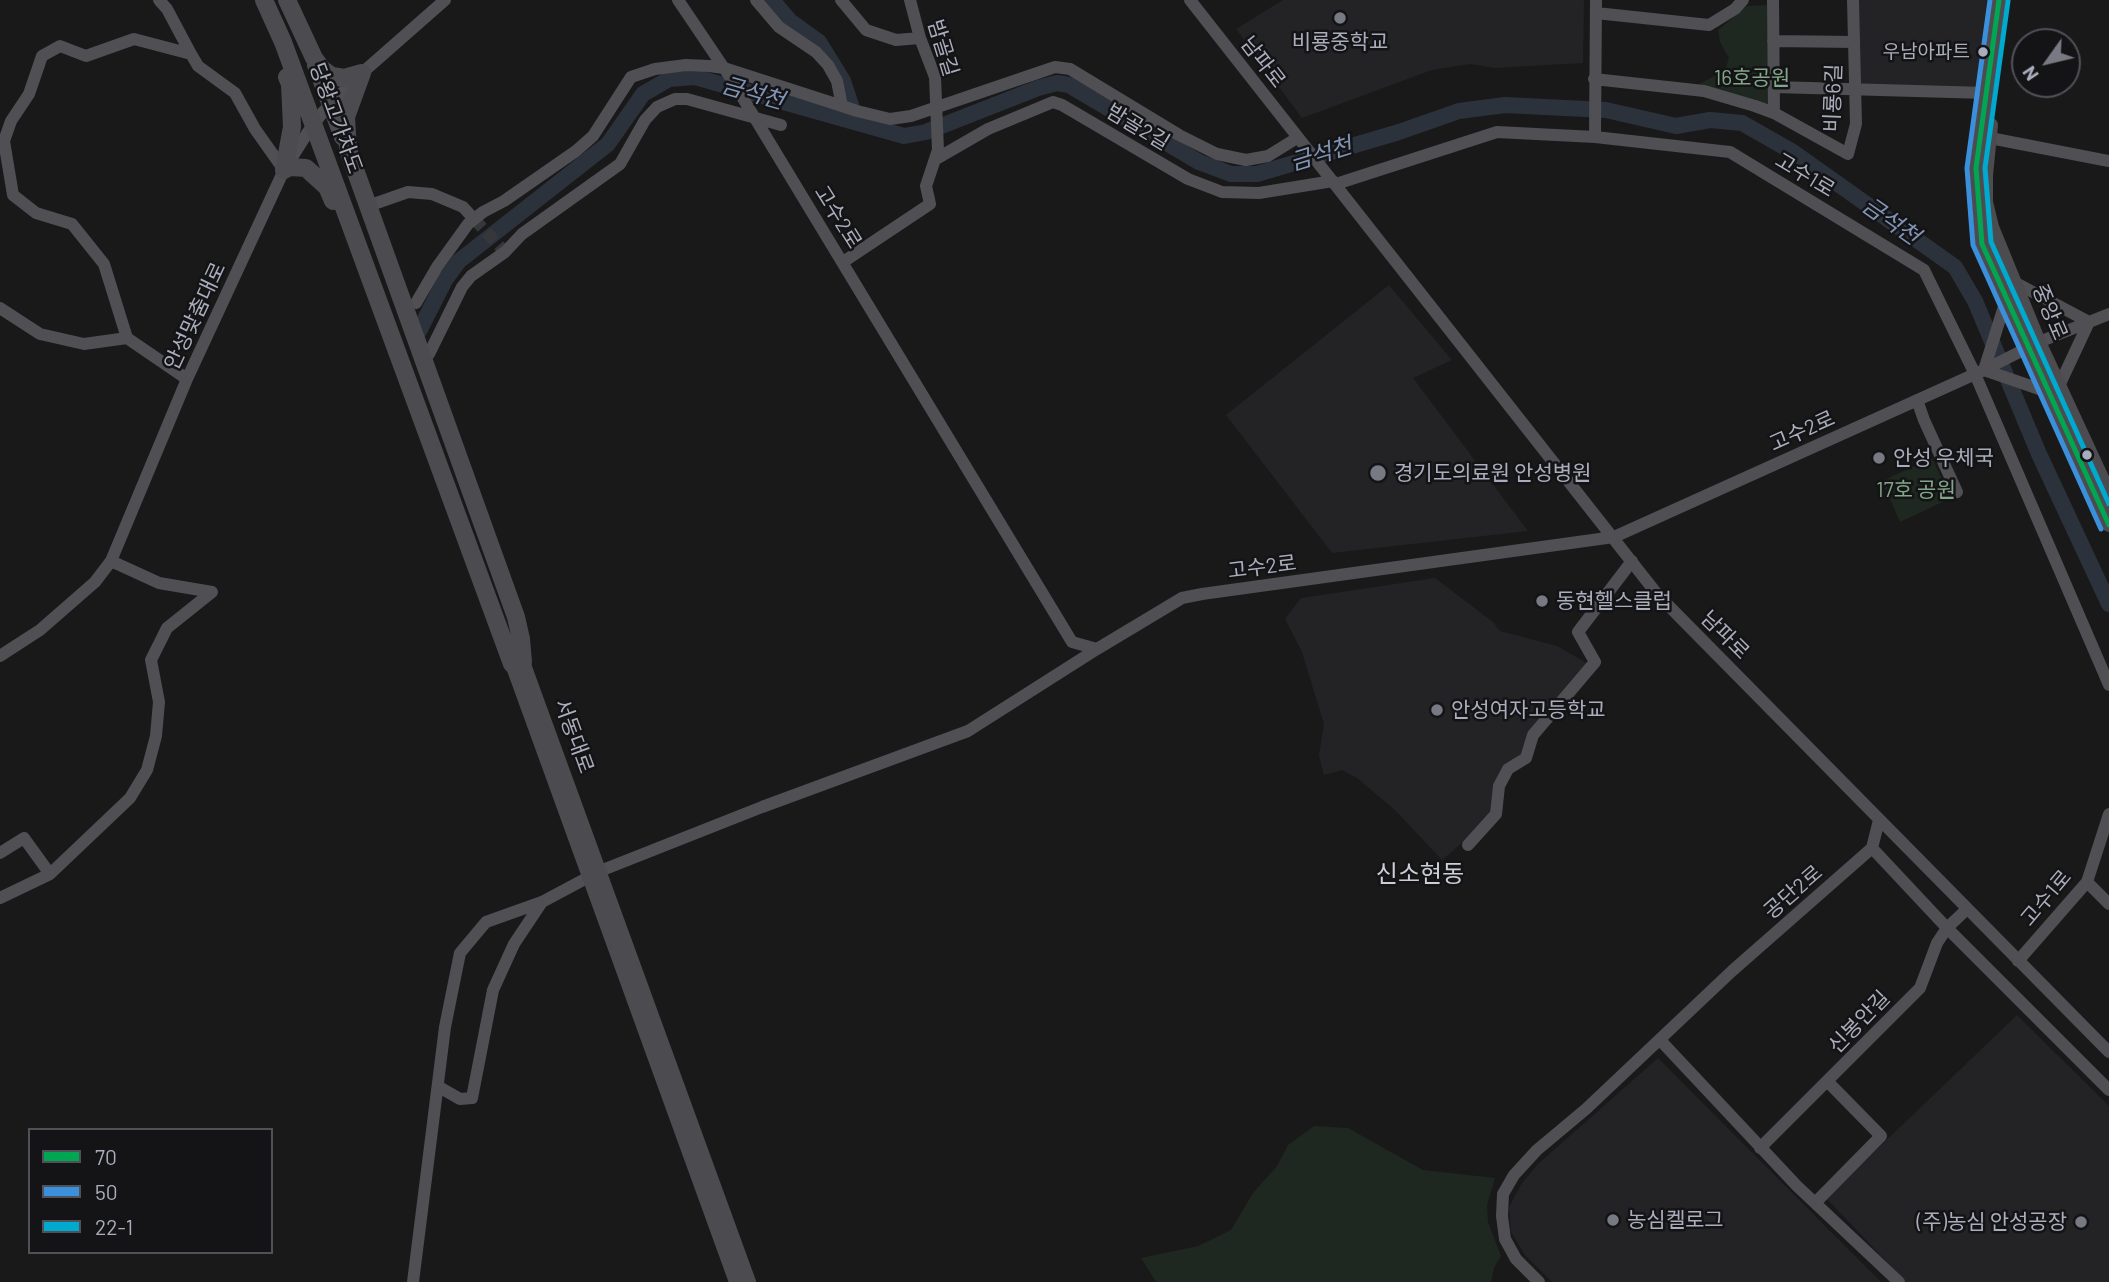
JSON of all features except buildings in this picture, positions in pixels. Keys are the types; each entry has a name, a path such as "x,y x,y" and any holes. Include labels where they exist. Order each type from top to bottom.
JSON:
{"highway":[{"path":"254,0 290,84 444,502 498,637 518,663"},
{"path":"264,0 288,40"},
{"path":"275,0 288,40"},
{"path":"287,0 314,58 327,109 348,150"},
{"name":"당왕고가차도","path":"288,40 356,208"},
{"path":"314,58 332,76 344,78 362,72"},
{"path":"362,72 346,117 356,208 401,304 516,617 521,639 518,663"},
{"path":"284,170 292,127 290,84"},
{"path":"284,170 290,167 306,168 327,187"}],"main road":[{"name":"중앙로","path":"1999,0 1976,168 1982,244 2004,307 2028,348 2109,525"},
{"name":"중앙로","path":"2008,0 1990,138 1986,202 1992,227 2014,282 2028,348"},
{"name":"중앙로","path":"2047,388 2109,493"},
{"name":"서동대로","path":"518,663 736,1282"},
{"name":"서동대로","path":"594,873 749,1282"}],"street":[{"path":"159,0 167,9 198,66 235,93 255,129 284,170"},
{"name":"안성맞춤대로","path":"0,656 40,630 95,582 111,561 187,379 284,170 308,132 362,72 445,0"},
{"name":"고수2로","path":"678,0 727,73 843,262 1072,642 1097,649 1182,598 1614,537 2028,348 2109,314"},
{"path":"755,0 779,27 816,52 828,65 848,108"},
{"path":"841,0 866,30 896,40 920,38"},
{"name":"밤골길","path":"843,262 930,204 926,186 937,154 938,109 935,77 920,38 910,0"},
{"name":"남파로","path":"1190,0 1657,594 2109,1052"},
{"path":"1595,137 1596,7 1709,25 1735,9 1743,0"},
{"path":"1773,0 1774,113"},
{"name":"비룡6길","path":"1594,79 1704,92 1774,113 1848,154 1856,124 1853,0"},
{"path":"187,379 127,338 104,264 72,224 36,212 13,195 4,141 11,121 29,94 43,56 60,46 86,56 134,39 191,54"},
{"path":"1773,41 1854,42"},
{"name":"밤골길","path":"416,303 468,223 576,151 593,136 631,77 655,69 686,65 727,73 890,119 938,109"},
{"path":"938,109 1055,67 1070,69 1217,154 1246,160 1268,156 1301,143"},
{"path":"1774,87 1986,93"},
{"path":"429,354 456,298 471,276 505,252 522,234 620,164 645,120 657,107 675,99 687,99 781,125"},
{"name":"밤골2길","path":"937,154 988,129 1054,102 1062,104 1188,179 1222,192 1259,193 1332,180"},
{"name":"고수1로","path":"1332,180 1497,132 1595,137 1730,152 1924,271 1979,372 2109,685"},
{"path":"1990,138 2109,161"},
{"path":"356,208 408,192 432,194 463,207 474,219"},
{"path":"2004,307 1979,372 2047,388 2089,322 2014,282"},
{"path":"0,308 40,334 84,344 127,338"},
{"path":"1917,400 1956,492"},
{"path":"0,898 50,874 130,798 147,770 156,736 159,702 151,660 167,628 212,592 159,583 111,561"},
{"path":"1468,845 1496,814 1499,786 1508,769 1525,758 1533,735 1595,662 1578,632 1632,561"},
{"path":"413,1282 445,1027 460,953 486,922 542,902 594,873 968,731 1097,649"},
{"name":"고수1로","path":"2018,961 2087,882 2109,814"},
{"path":"1879,820 1872,848 1947,928 2109,1090"},
{"path":"0,853 24,838 50,874"},
{"name":"공단2로","path":"1539,1282 1516,1259 1505,1239 1503,1194 1514,1175 1537,1150 1586,1109 1732,971 1872,848"},
{"path":"2087,882 2109,904"},
{"path":"439,1087 460,1099 472,1098 492,990 514,944 542,902"},
{"name":"신봉안길","path":"1760,1148 1920,988 1937,943 1947,928 1967,909"},
{"path":"1660,1040 1760,1148 1899,1282"},
{"path":"1815,1203 1881,1136 1828,1082"}],"shaded area":[{"path":"1283,0 1584,0 1583,63 1495,68 1470,64 1432,70 1302,118 1236,29"},
{"path":"1855,0 1987,0 1976,93 1860,84"},
{"name":"경기도의료원 안성병원","path":"1389,285 1452,360 1413,378 1528,531 1332,553 1226,415"},
{"name":"안성여자고등학교","path":"1435,578 1493,622 1500,631 1557,646 1590,665 1525,751 1504,767 1496,814 1442,860 1396,811 1357,778 1342,770 1324,775 1319,755 1324,724 1302,652 1285,619 1301,598"},
{"path":"2017,1015 2109,1106 2109,1282 1906,1282 1826,1198"},
{"path":"1658,1058 1881,1282 1552,1282 1525,1255 1511,1232 1509,1207 1522,1183 1538,1164"}],"green space":[{"name":"16호공원","path":"1747,6 1772,7 1779,85 1765,109 1696,86 1725,70 1729,58 1720,42 1718,30"},
{"name":"17호 공원","path":"1932,458 1951,498 1900,522 1882,481"},
{"path":"1314,1126 1348,1128 1423,1170 1495,1178 1487,1205 1488,1222 1501,1256 1494,1268 1491,1282 1156,1282 1141,1258 1198,1246 1231,1230 1253,1193 1277,1166 1288,1145"}],"waterway":[{"path":"772,0 790,21 819,42 843,81 856,120"},
{"name":"금석천","path":"418,333 445,280 459,261 608,144 643,94 669,79 695,77 904,136 926,132 1038,88 1057,83 1069,85 1199,162 1231,174 1257,174 1399,132 1459,111 1505,105 1606,110 1676,126 1710,120 1742,123 1793,152 1955,267 1975,301 2039,454 2109,604"}],"tunnel":[{"path":"474,219 505,252"}],"transit line":[{"name":"50","path":"1990,0 1967,168 1973,245 2101,529"},
{"name":"70","path":"1999,0 1976,168 1982,244 2109,525"},
{"name":"22-1","path":"2008,1 1985,168 1991,242 2109,504"}],"place":[{"name":"비룡중학교","path":"1340,18"},
{"name":"우남아파트","path":"1983,52"},
{"name":"안성 우체국","path":"1879,458"},
{"name":"경기도의료원 안성병원","path":"1378,473"},
{"name":"동현헬스클럽","path":"1542,601"},
{"name":"안성여자고등학교","path":"1437,710"},
{"name":"농심켈로그","path":"1613,1220"},
{"name":"(주)농심 안성공장","path":"2081,1222"}],"district":[{"name":"신소현동","path":"1420,874"}]}
